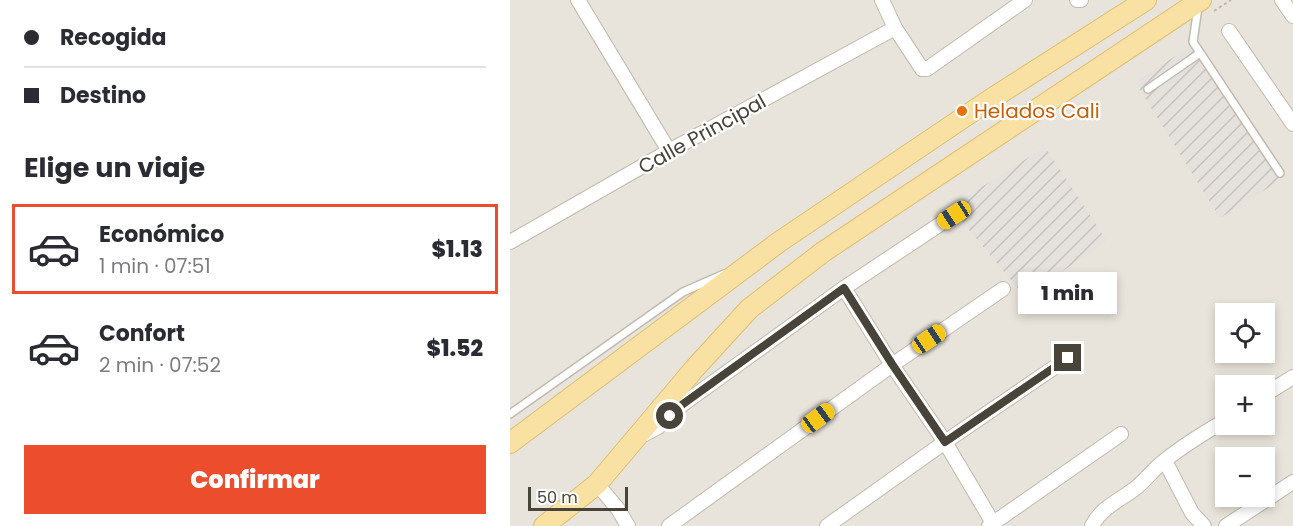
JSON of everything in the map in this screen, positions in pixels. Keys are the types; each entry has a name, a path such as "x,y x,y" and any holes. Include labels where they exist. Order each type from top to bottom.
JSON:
{"main road":[{"path":"510,443 756,259 985,104 1146,0"},
{"path":"544,526 597,484 695,368 749,309 813,259 1200,1"}],"street":[{"path":"578,0 669,151"},
{"path":"882,0 895,28 922,69 927,69 1025,0"},
{"path":"1282,0 1293,16"},
{"name":"Calle Principal","path":"510,242 669,151 895,28"},
{"path":"1229,31 1293,124"},
{"path":"642,433 645,434 658,428 683,404 844,288 954,215"},
{"path":"844,288 945,442 991,525 1121,435"},
{"path":"669,526 892,364 1004,289"},
{"path":"827,526 1068,358"},
{"path":"1275,388 1293,377"},
{"path":"1092,526 1105,508 1134,489 1165,461 1215,427"},
{"path":"1165,461 1192,513 1204,526"},
{"path":"1226,526 1293,482"},
{"path":"597,484 618,509 628,526"}],"lane":[{"path":"1200,1 1193,42 1280,172"},
{"path":"1149,89 1200,54"},
{"path":"510,414 684,292 756,259"}],"shaded area":[{"path":"510,0 1293,0 1293,526 510,526"},
{"path":"1197,42 1287,176 1220,218 1135,82"},
{"path":"1045,147 1107,241 1025,297 950,207"}],"place":[{"name":"Helados Cali","path":"962,111"}],"route":[{"path":"670,416 683,404 844,288 945,442 1068,358"}]}
